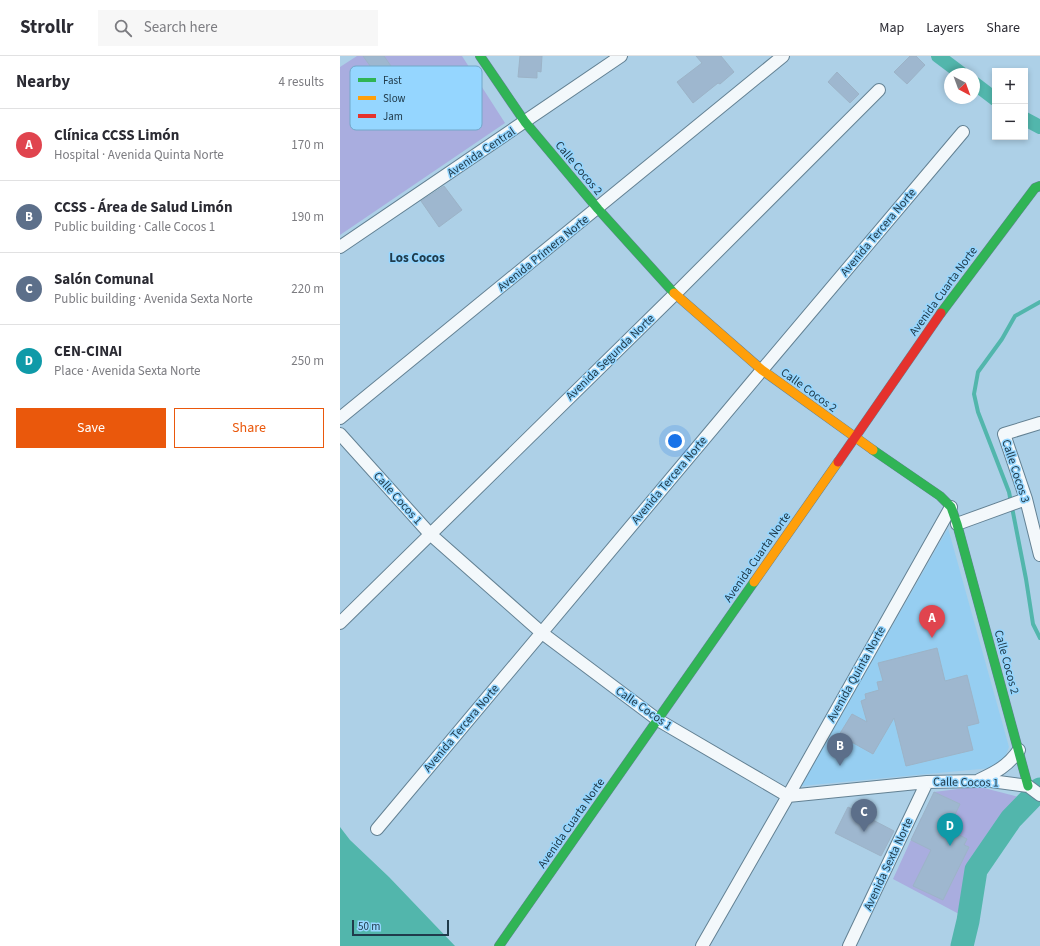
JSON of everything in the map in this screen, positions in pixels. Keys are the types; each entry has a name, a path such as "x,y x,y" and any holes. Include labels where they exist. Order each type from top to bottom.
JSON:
{"street":[{"name":"Calle Cocos 2","path":"480,56 525,122 598,208 675,294 762,370 855,438 940,496 951,507 957,524 1028,786"},
{"name":"Avenida Central","path":"340,247 621,56"},
{"name":"Avenida Primera Norte","path":"340,418 783,56"},
{"name":"Avenida Segunda Norte","path":"340,623 675,294 879,90"},
{"name":"Avenida Tercera Norte","path":"377,829 963,132"},
{"name":"Avenida Cuarta Norte","path":"499,946 855,438 936,319 1035,188 1040,186"},
{"name":"Calle Cocos 3","path":"1040,423 1004,434 1026,498 1040,555"},
{"name":"Calle Cocos 1","path":"340,434 430,534 542,633 658,720 788,796 927,782 991,781 1028,786"},
{"path":"957,524 1026,498"},
{"name":"Avenida Quinta Norte","path":"702,946 951,507"},
{"path":"978,781 999,770 1012,759 1019,750"},
{"name":"Avenida Sexta Norte","path":"849,946 927,782"},
{"path":"1028,786 1040,795"}],"shaded area":[{"path":"357,56 462,56 468,66 350,66 350,130 482,130 482,87 505,123 340,235 340,67"},
{"path":"948,528 1009,747 1004,760 991,768 801,786"},
{"path":"966,788 984,788 1019,797 1005,814 969,869 959,914 893,879 921,818 942,828 914,886 943,900 969,847 944,836 960,804 934,792"},
{"path":"340,827 350,840 389,877 455,946 340,946"}],"building":[{"path":"363,56 384,56 391,66 370,66"},
{"path":"520,56 542,56 541,72 537,71 537,78 518,77"},
{"path":"696,56 721,56 734,72 693,103 677,82 702,63"},
{"path":"910,56 916,56 925,65 907,84 894,72"},
{"path":"837,72 859,94 850,103 828,82"},
{"path":"444,186 462,210 439,227 421,201"},
{"path":"937,648 945,681 967,675 979,723 967,726 973,750 906,766 894,718 873,754 839,735 852,714 867,722 861,701 866,699 865,694 879,690 877,682 883,681 878,663"},
{"path":"934,792 960,804 948,829 967,839 964,845 969,847 943,900 913,886 931,850 911,840"},
{"path":"848,807 894,831 881,856 835,833"}],"waterway":[{"path":"938,56 954,68"},
{"path":"980,88 992,97"},
{"path":"1028,121 1040,127"},
{"path":"1040,302 1015,316 1002,339 978,372 974,394 978,412 1009,492 1033,624 1040,638"},
{"path":"962,946 968,921 976,870 1011,819 1040,789"}],"traffic: fast":[{"path":"480,56 525,122 598,209 674,293"},
{"path":"941,313 1035,188 1040,186"},
{"path":"873,450 940,496 951,507 957,524 1028,786"},
{"path":"499,946 754,582"}],"traffic: slow":[{"path":"674,293 762,370 873,450"},
{"path":"754,582 838,462"}],"traffic: jam":[{"path":"838,462 941,313"}],"place":[{"name":"Clínica CCSS Limón","path":"932,638"},
{"name":"CCSS - Área de Salud Limón","path":"840,766"},
{"name":"Salón Comunal","path":"864,832"},
{"name":"CEN-CINAI","path":"950,846"}],"district":[{"name":"Los Cocos","path":"417,257"}]}
